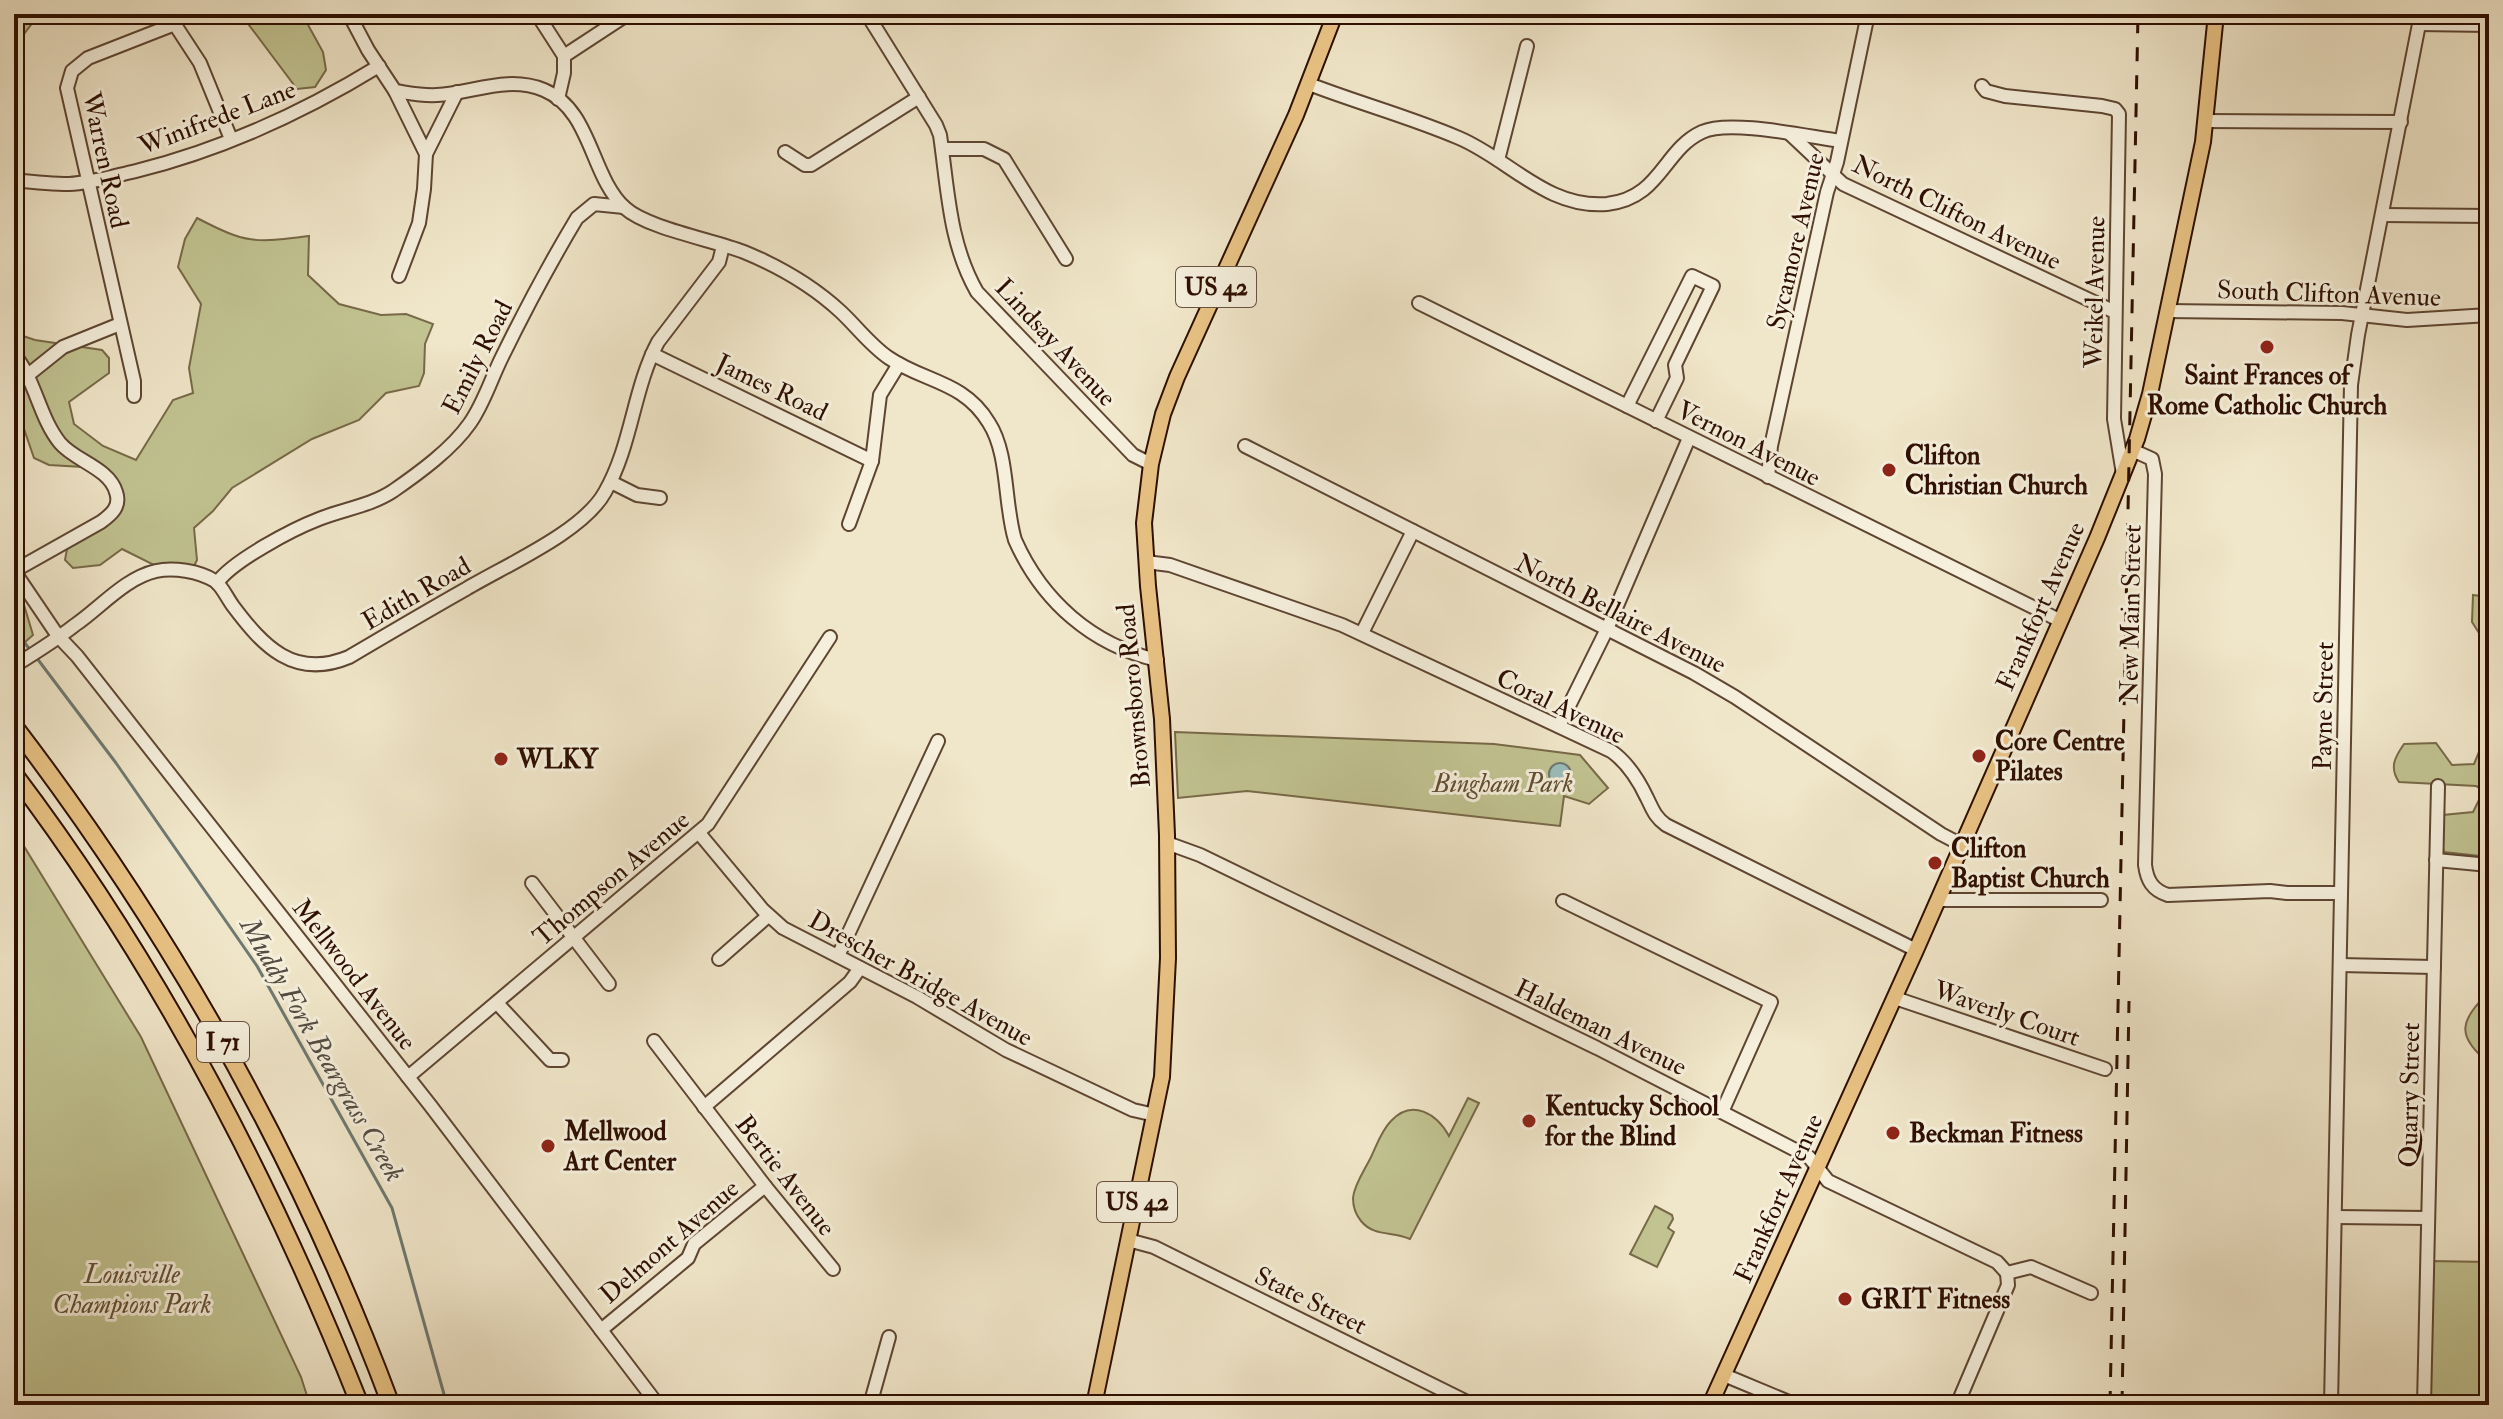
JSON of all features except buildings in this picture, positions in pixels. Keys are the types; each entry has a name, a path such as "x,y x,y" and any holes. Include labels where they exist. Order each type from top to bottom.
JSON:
{"highway":[{"name":"I 71","path":"14,726 111,859 228,1050 295,1179 341,1279 391,1405"},
{"name":"I 71","path":"14,774 118,925 207,1073 285,1228 360,1405"}],"main road":[{"name":"Brownsboro Road","path":"1094,1405 1162,1077 1167,843 1163,729 1144,523 1151,464 1163,414 1177,377 1309,84 1335,14"},
{"name":"Frankfort Avenue","path":"1710,1405 1895,998 2132,450 2147,406 2206,121 2216,14"}],"street":[{"path":"349,14 395,91 426,154"},
{"path":"537,14 564,56 558,99"},
{"path":"564,56 628,14"},
{"name":"Sycamore Avenue","path":"1768,477 1771,446 1868,14"},
{"name":"Lindsay Avenue","path":"873,16 936,125 956,243 966,273 977,292 1133,455 1151,464"},
{"path":"172,19 200,63 231,139"},
{"name":"Warren Road","path":"134,396 134,381 67,88 72,71 88,58 172,19"},
{"path":"2420,19 2489,25"},
{"name":"Payne Street","path":"2331,1405 2351,385 2420,19"},
{"path":"1498,160 1527,46"},
{"name":"Winifrede Lane","path":"14,180 44,183 87,181 171,162 314,104 379,66"},
{"path":"395,91 425,95 500,84 518,84 546,91 575,117 624,207 643,219 751,256 813,291 838,310 887,357 942,381 972,402 989,422 998,442 1015,540 1047,593 1082,627 1132,654 1157,660"},
{"name":"North Clifton Avenue","path":"1309,84 1449,134 1498,160 1537,187 1584,203 1621,201 1644,190 1693,138 1710,129 1735,128 1841,141"},
{"name":"Weikel Avenue","path":"1982,86 1986,91 2005,96 2102,106 2117,111 2120,132 2114,419 2123,474"},
{"path":"399,276 419,223 426,154 457,92"},
{"path":"785,152 805,165 811,165 919,97"},
{"path":"2206,121 2401,122"},
{"name":"North Clifton Avenue","path":"1790,134 1832,174 1856,190 2115,312"},
{"path":"942,149 984,149 1004,159 1066,259"},
{"name":"Emily Road","path":"217,583 223,574 241,561 297,529 318,519 374,502 392,492 455,441 475,416 501,358 581,211 594,204 624,207"},
{"path":"2383,215 2489,216"},
{"name":"Edith Road","path":"217,583 260,640 280,656 304,663 335,662 349,657 575,525 603,496 611,482 658,342 719,262 723,246"},
{"path":"1627,406 1692,276 1713,286 1675,365 1677,378 1656,421"},
{"name":"Vernon Avenue","path":"1419,303 2059,620"},
{"name":"South Clifton Avenue","path":"2167,311 2342,313 2407,320 2489,315"},
{"path":"28,375 63,347 120,324"},
{"path":"14,354 28,375 60,442 107,478 114,487 118,503 112,514 101,522 14,571"},
{"name":"James Road","path":"652,354 872,461"},
{"path":"849,524 872,461 880,395 899,364"},
{"path":"1559,726 1607,629 1689,438"},
{"name":"North Bellaire Avenue","path":"1245,446 1735,697 1962,845"},
{"name":"New Main Street","path":"2132,450 2152,459 2155,474 2145,865 2152,886 2168,895 2270,891 2341,893"},
{"path":"611,482 637,495 660,498"},
{"path":"1362,633 1413,531"},
{"name":"Coral Avenue","path":"1146,562 1170,565 1362,633 1464,684 1611,751 1624,761 1653,819 1916,950"},
{"name":"Mellwood Avenue","path":"14,571 58,636 87,668 408,1077 658,1405"},
{"path":"14,666 134,580 149,573 189,572 217,583"},
{"name":"Thompson Avenue","path":"408,1077 708,824 830,637"},
{"path":"838,956 938,741"},
{"name":"Quarry Street","path":"2424,1405 2438,786"},
{"name":"Drescher Bridge Avenue","path":"699,833 768,916 783,928 1043,1069 1133,1110 1155,1115"},
{"name":"Haldeman Avenue","path":"1167,843 1192,851 1597,1048 1809,1157 1828,1181 1997,1262 2007,1273"},
{"path":"2436,860 2489,865"},
{"path":"532,883 609,984"},
{"path":"1938,900 2101,900"},
{"path":"1563,901 1771,1002 1722,1112"},
{"path":"719,959 768,916"},
{"path":"2340,965 2434,967"},
{"path":"654,1041 704,1107 850,982 860,968"},
{"name":"Waverly Court","path":"1895,998 2105,1069"},
{"path":"497,1003 550,1060 562,1060"},
{"name":"Bertie Avenue","path":"704,1107 833,1269"},
{"name":"Delmont Avenue","path":"601,1330 688,1258 694,1244 765,1186"},
{"path":"2335,1217 2428,1218"},
{"name":"State Street","path":"1128,1240 1154,1247 1473,1405"},
{"path":"1957,1405 2008,1285 2007,1273 2031,1267 2091,1293"},
{"path":"870,1405 889,1337"},
{"path":"1724,1375 1796,1405"}],"green space":[{"path":"14,14 43,14 37,17 14,47"},
{"path":"247,14 302,14 323,52 326,70 315,87 297,89 249,25"},
{"path":"197,218 228,233 251,239 309,236 308,275 339,304 381,315 406,314 433,324 425,344 424,373 419,386 386,393 359,420 312,439 232,488 194,528 197,560 194,566 158,567 122,549 100,565 73,568 65,560 67,549 107,526 118,510 111,476 83,467 49,465 34,458 14,400 14,333 35,340 102,350 109,358 109,373 69,402 74,424 103,446 136,460 173,400 193,393 189,368 201,304 178,267 185,239"},
{"path":"14,591 24,605 33,635 14,652"},
{"path":"2473,595 2489,597 2489,674 2486,644 2472,622"},
{"path":"2489,728 2489,857 2444,852 2440,839 2443,815 2473,812 2484,790 2476,786 2399,782 2394,772 2396,758 2404,744 2436,743 2452,765 2474,764"},
{"name":"Bingham Park","path":"1175,732 1494,744 1580,755 1608,788 1589,804 1564,796 1560,826 1247,791 1178,798"},
{"name":"Louisville Champions Park","path":"14,830 141,1037 301,1377 310,1405 14,1405"},
{"path":"2489,992 2489,1063 2470,1044 2465,1028 2472,1011"},
{"path":"1468,1098 1479,1103 1410,1239 1366,1226 1355,1211 1354,1193 1387,1125 1399,1114 1415,1110 1438,1121 1449,1136"},
{"path":"1655,1206 1672,1215 1668,1228 1674,1232 1657,1267 1630,1254"},
{"path":"2430,1261 2489,1262 2489,1405 2427,1405"}],"water":[{"path":"1560,763 1568,766 1571,774 1568,782 1560,785 1552,782 1549,774 1552,766"}],"waterway":[{"name":"Muddy Fork Beargrass Creek","path":"14,629 31,651"},
{"name":"Muddy Fork Beargrass Creek","path":"36,657 116,763 257,966 392,1208 447,1405"}],"railway":[{"path":"2110,1405 2138,14"},
{"path":"2122,1405 2129,1001"}],"place":[{"name":"Saint Frances of Rome Catholic Church","path":"2267,347"},
{"name":"Clifton Christian Church","path":"1889,470"},
{"name":"Core Centre Pilates","path":"1979,756"},
{"name":"WLKY","path":"501,759"},
{"name":"Clifton Baptist Church","path":"1935,863"},
{"name":"Kentucky School for the Blind","path":"1529,1121"},
{"name":"Beckman Fitness","path":"1893,1133"},
{"name":"Mellwood Art Center","path":"548,1146"},
{"name":"GRIT Fitness","path":"1845,1299"}]}
